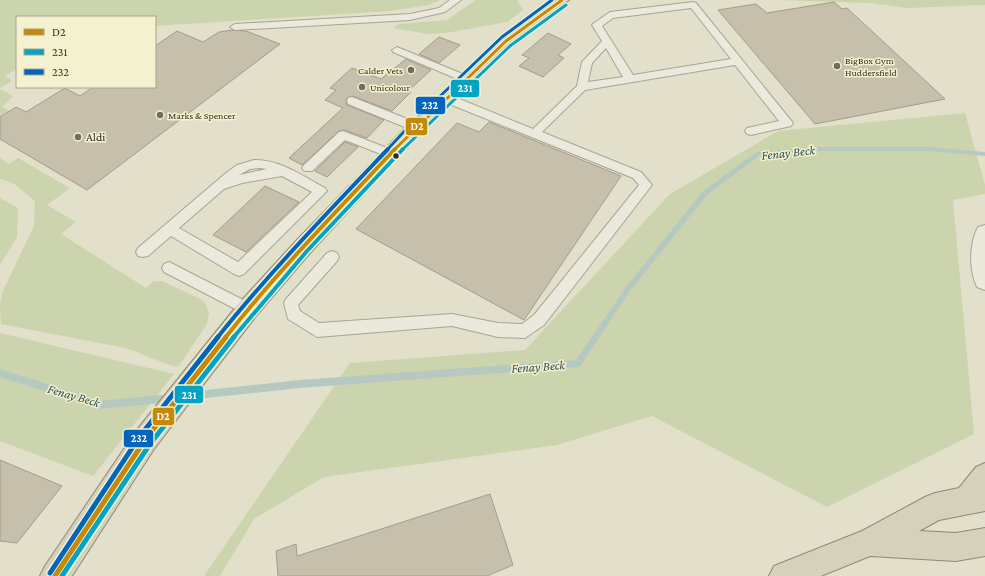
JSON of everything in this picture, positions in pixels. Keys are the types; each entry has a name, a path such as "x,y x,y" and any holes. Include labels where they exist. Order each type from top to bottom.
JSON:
{"highway":[{"path":"55,576 145,440 248,309 303,247 416,127 506,41 558,1"},
{"path":"784,576 870,542 935,507 976,499 985,476"},
{"path":"870,542 956,547 985,542"}],"street":[{"path":"985,233 982,239 982,265 985,281"}],"lane":[{"path":"235,27 376,24 430,14 442,10 456,0"},
{"path":"630,79 597,25 610,15 693,5 788,123 751,131"},
{"path":"535,133 582,87 587,62 606,41"},
{"path":"397,50 466,79"},
{"path":"582,87 738,61"},
{"path":"332,257 291,303 293,315 317,330 452,320 498,330 525,331 539,320 646,185 637,175 446,98"},
{"path":"352,102 416,127"},
{"path":"308,168 343,135 391,154"},
{"path":"143,252 170,229 221,186 241,179 281,172 321,191 239,270 170,229"},
{"path":"174,271 215,290 248,309"}],"green space":[{"path":"0,0 440,0 429,5 390,11 156,26 156,16 16,16 16,70 5,76 12,81 0,88"},
{"path":"476,0 517,0 523,10 507,22 446,33 428,34 393,28 399,24 447,20"},
{"path":"777,0 985,0 985,5 908,8 869,3"},
{"path":"0,89 13,96 2,107 9,111 0,117"},
{"path":"965,113 985,185 985,194 953,200 974,434 827,507 652,416 557,445 324,477 254,519 220,576 204,576 350,363 525,350 670,194 778,131"},
{"path":"0,158 9,164 18,158 70,188 47,205 76,222 61,234 146,288 154,281 162,281 204,301 209,313 207,324 178,367 125,348 1,324 0,304 2,293 34,226 35,201 13,183 0,179"},
{"path":"0,198 18,208 17,237 0,265"},
{"path":"0,333 174,374 93,476 0,441"}],"building":[{"name":"BigBox Gym Huddersfield","path":"834,2 842,9 847,8 945,99 815,124 718,10 756,4 767,13"},
{"path":"232,30 246,31 280,44 87,190 0,139 0,117 16,107 26,112 65,88 80,96 92,88 156,88 156,45 177,31 203,42 219,32"},
{"path":"548,33 571,44 558,55 564,58 543,77 519,66 529,58 522,55"},
{"path":"439,37 460,45 439,63 419,54"},
{"path":"406,59 431,70 408,91 411,92 392,111 353,96 347,98 347,105 384,120 367,138 344,130 339,131 302,165 289,158 343,108 325,100 336,90 330,88 352,68 381,79"},
{"path":"489,122 621,176 524,320 356,229 457,123 479,132"},
{"path":"345,142 358,147 327,177 315,171"},
{"path":"265,186 299,202 246,252 213,235"},
{"path":"0,460 62,486 17,543 0,541"},
{"path":"490,494 513,565 487,576 278,576 276,551 296,544 297,556"}],"waterway":[{"name":"Fenay Beck","path":"187,396 300,384 578,363 628,289 705,193 759,153 814,149 930,149 985,154"},
{"name":"Fenay Beck","path":"0,373 100,405 171,398"}],"transit line":[{"name":"232","path":"50,573 140,436 244,305 299,243 412,123 502,37 552,0"},
{"name":"D2","path":"55,576 145,440 248,309 303,247 416,127 506,41 562,0"},
{"name":"231","path":"62,576 150,444 253,313 307,251 420,131 510,46 566,5"}],"place":[{"name":"BigBox Gym Huddersfield","path":"837,66"},
{"name":"Calder Vets","path":"411,70"},
{"name":"Unicolour","path":"362,87"},
{"name":"Marks & Spencer","path":"160,115"},
{"name":"Aldi","path":"78,137"}]}
